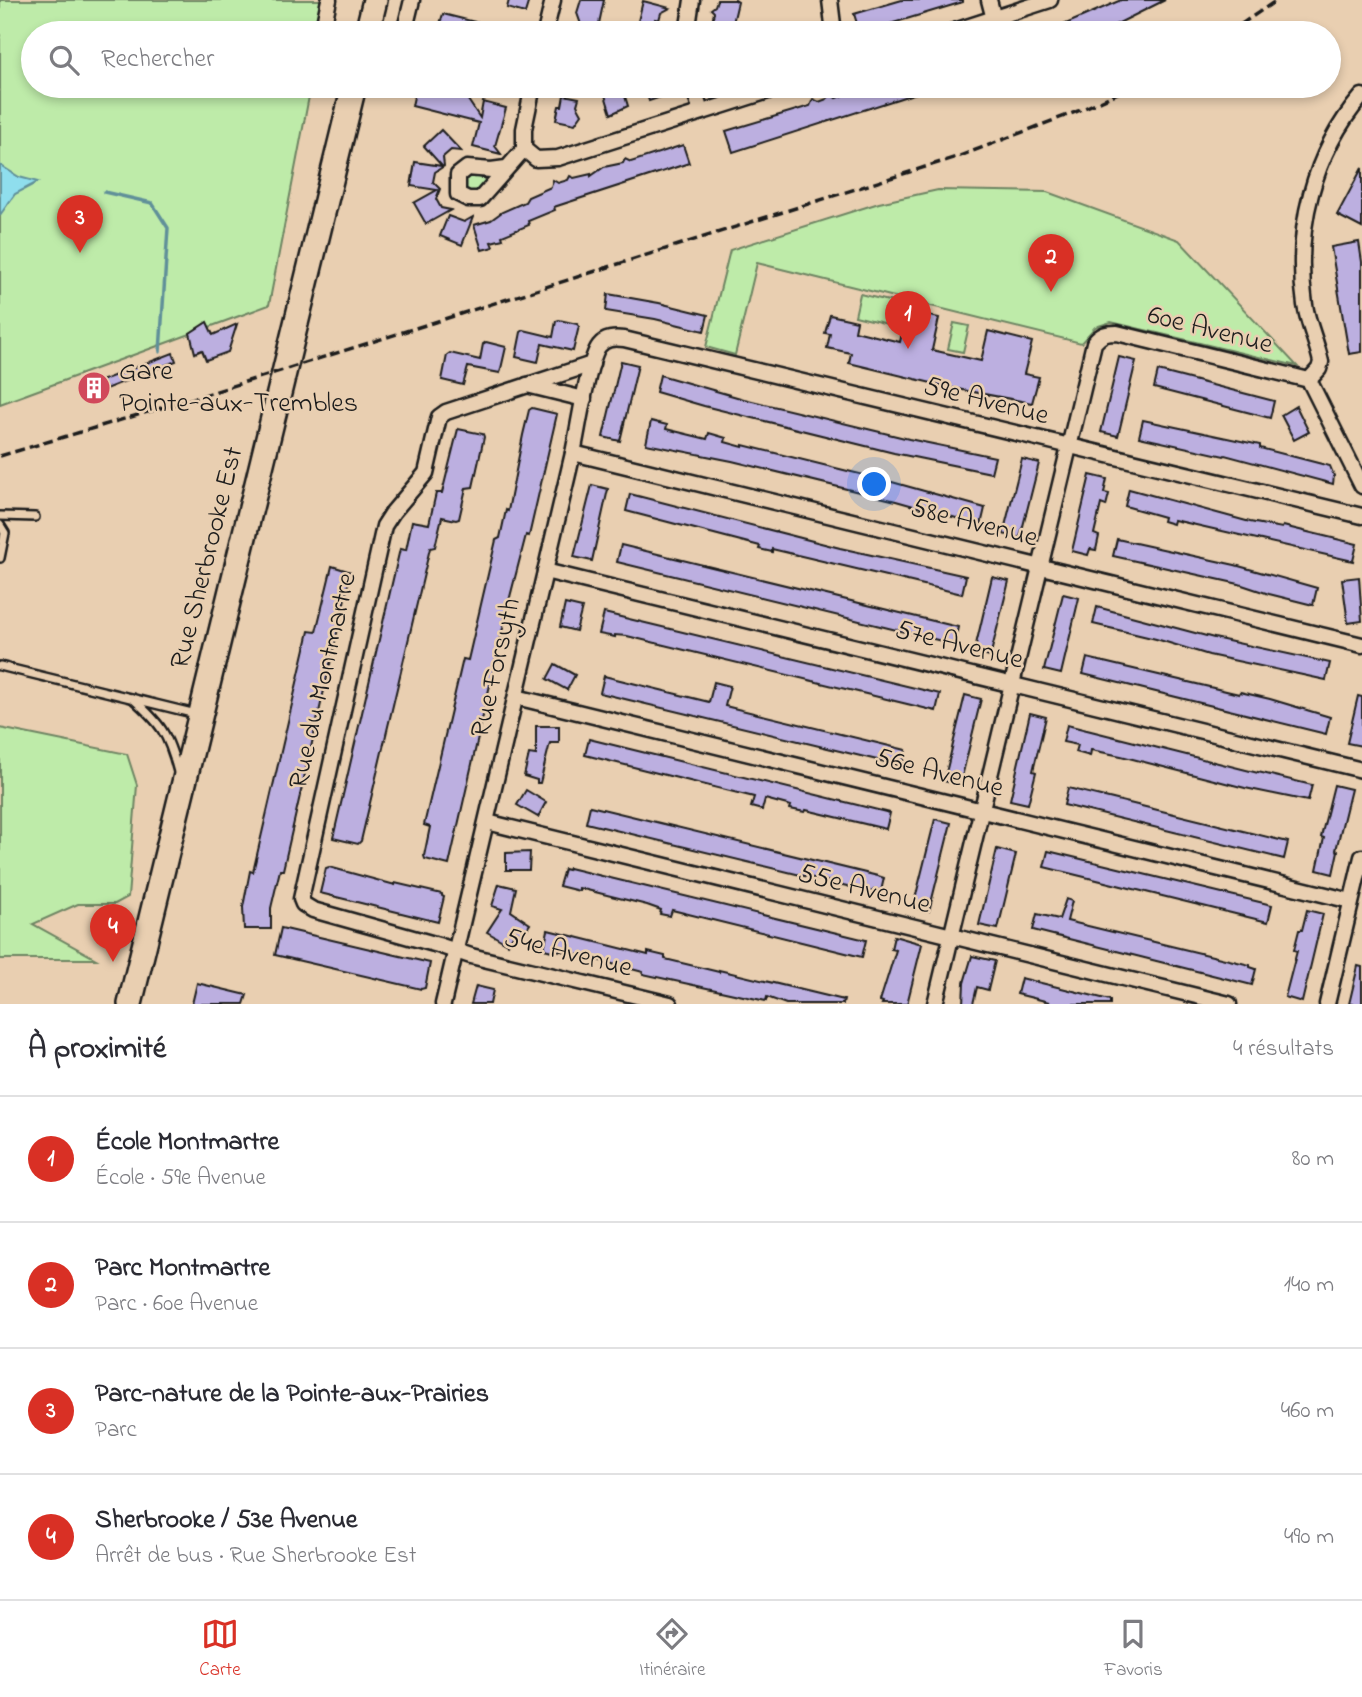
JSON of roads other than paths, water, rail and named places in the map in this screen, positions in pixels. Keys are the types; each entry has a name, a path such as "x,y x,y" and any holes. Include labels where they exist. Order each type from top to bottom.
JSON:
{"main road":[{"path":"370,21 375,0"},
{"name":"Rue Sherbrooke Est","path":"130,1004 351,98"}],"street":[{"path":"324,21 329,0"},
{"path":"407,21 412,0"},
{"path":"548,21 553,0"},
{"path":"689,21 692,0"},
{"path":"830,0 833,21"},
{"path":"989,0 994,19"},
{"path":"987,21 1051,0"},
{"path":"1362,96 1328,147 1319,167 1307,209 1302,248 1305,306 1321,362 1316,374 1309,380 1362,486"},
{"path":"506,167 524,149 528,98"},
{"path":"697,98 701,112"},
{"path":"524,149 536,159 558,158 746,98"},
{"name":"60e Avenue","path":"1069,448 1091,351 1100,336 1108,333 1309,380"},
{"name":"59e Avenue","path":"600,344 607,340 624,339 1069,448 1362,516"},
{"name":"Rue Forsyth","path":"443,1004 592,364 600,344"},
{"name":"Rue du Montmartre","path":"456,950 313,910 303,904 302,892 387,518 426,473 439,416 592,364"},
{"path":"526,385 584,399"},
{"path":"935,1004 1069,448"},
{"name":"58e Avenue","path":"573,453 1362,645"},
{"name":"57e Avenue","path":"545,571 1362,769"},
{"name":"56e Avenue","path":"516,697 1351,901"},
{"name":"55e Avenue","path":"487,822 1229,1004"},
{"path":"1327,1004 1362,857"},
{"name":"54e Avenue","path":"456,950 471,956 670,1004"}],"lane":[{"path":"0,516 34,517"},
{"path":"0,525 5,533 0,558"},
{"path":"0,667 201,715"},
{"path":"131,697 157,721 171,746 183,787"}],"water":[{"path":"0,165 19,177 38,182 15,194 0,215"}],"waterway":[{"path":"104,192 152,203 168,228 160,352"}],"railway":[{"path":"1246,21 1277,0"},
{"path":"0,456 188,400 960,156 1107,98"}],"place":[{"name":"Parc-nature de la Pointe-aux-Prairies","path":"80,253"},
{"name":"Parc Montmartre","path":"1051,292"},
{"name":"École Montmartre","path":"908,349"},
{"name":"Gare Pointe-aux-Trembles","path":"94,388"},
{"name":"Sherbrooke / 53e Avenue","path":"113,962"}]}
